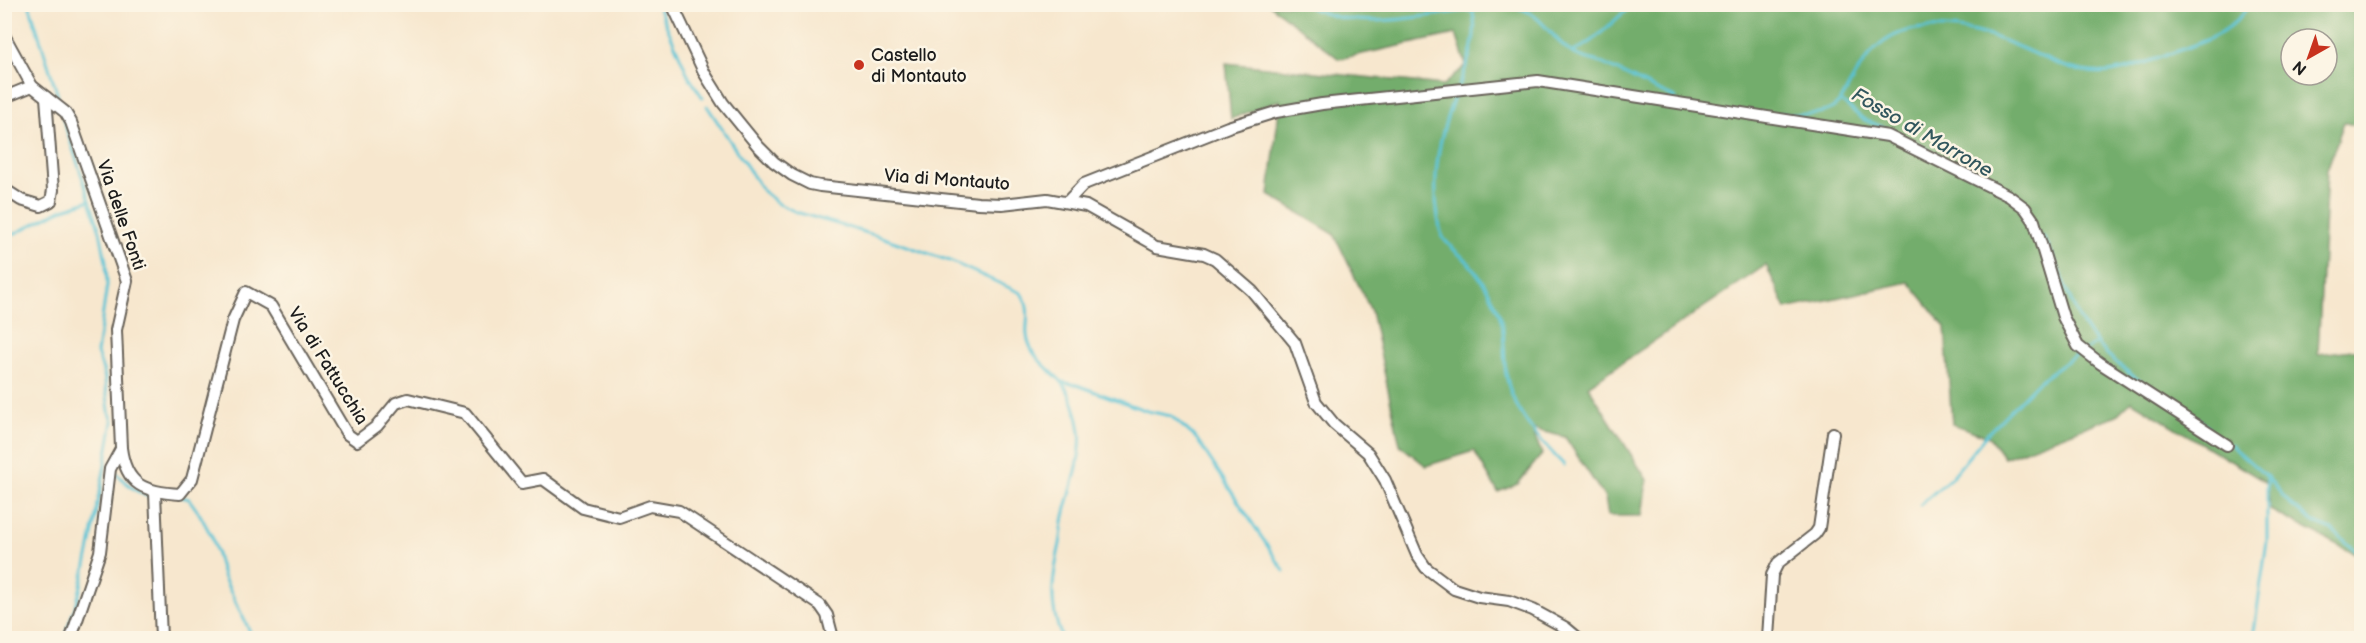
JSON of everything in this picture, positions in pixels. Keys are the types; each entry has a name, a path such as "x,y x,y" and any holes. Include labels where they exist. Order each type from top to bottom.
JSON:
{"street":[{"name":"Via di Montauto","path":"672,4 705,74 723,103 774,162 810,184 978,203 1002,204 1047,199 1059,200 1086,206 1157,246 1204,254 1215,259 1252,291 1294,342 1316,402 1334,424 1368,453 1385,480 1417,555 1425,568 1454,589 1479,597 1509,601 1533,610 1566,628 1578,639"},
{"name":"Via delle Fonti","path":"4,35 32,86 65,112 71,122 127,281 116,330 121,448 110,469 100,552 72,639"},
{"path":"1067,202 1084,183 1228,127 1276,112 1322,104 1538,81 1888,136 2008,196 2025,208 2034,221 2042,240 2050,278 2063,317 2078,346 2100,363 2227,445"},
{"path":"4,92 10,95 32,86"},
{"path":"4,189 21,200 41,206 51,201 53,190 46,97"},
{"name":"Via di Fattucchia","path":"155,493 180,494 192,479 233,320 246,292 271,306 347,434 357,441 377,426 396,403 408,399 465,413 522,483 543,479 583,508 619,518 650,506 679,511 820,605 827,615 833,639"},
{"path":"1768,639 1772,575 1778,563 1815,534 1819,528 1833,433"},
{"path":"121,448 123,465 130,477 155,493 161,639"}],"green space":[{"path":"1270,5 2361,5 2361,128 2344,122 2327,170 2318,354 2361,349 2361,557 2270,510 2267,483 2131,401 2117,415 2004,458 1989,437 1952,424 1945,327 1909,282 1786,309 1766,265 1588,386 1647,480 1642,516 1608,516 1605,498 1565,437 1532,429 1542,454 1518,484 1498,492 1474,451 1426,466 1400,445 1371,311 1334,234 1269,195 1280,100 1231,119 1226,63 1444,85 1466,65 1456,34 1339,59"}],"waterway":[{"path":"29,4 58,96"},
{"path":"657,4 689,77 703,98"},
{"name":"Fosso di Marrone","path":"1304,4 1325,14 1369,21 1415,18 1501,7 1519,8 1540,21 1564,47 1574,54 1601,63 1675,98"},
{"path":"1572,53 1592,41 1633,4"},
{"path":"1781,114 1814,113 1831,109 1842,98 1871,53 1889,38 1912,30 1949,28 1971,31 2004,41 2072,69 2096,73 2109,72 2137,66 2212,38 2236,21 2249,4"},
{"path":"1459,86 1474,39 1472,10"},
{"path":"1456,92 1445,122 1436,169 1436,201 1441,231 1446,242 1467,261 1492,297 1502,326 1506,374 1514,400 1536,435 1564,465"},
{"name":"Fosso di Marrone","path":"1841,101 1863,119 1940,157"},
{"path":"707,106 763,191 779,204 796,212 881,237 950,261 1021,293 1027,307 1027,333 1032,351 1060,380 1071,397 1080,431 1078,461 1064,516 1053,580 1053,602 1062,638"},
{"path":"63,119 100,231 106,262 107,285 97,353 104,373 109,411 113,421 89,553 77,602 64,638"},
{"path":"4,239 61,210 90,200"},
{"name":"Fosso di Marrone","path":"2043,237 2081,321 2106,353 2138,380 2207,426"},
{"path":"2086,349 2098,343"},
{"path":"1920,505 1952,477 1987,434 2039,381 2080,352"},
{"path":"1062,382 1077,385 1147,411 1171,416 1196,438 1284,571"},
{"name":"Fosso di Marrone","path":"2231,445 2267,477 2291,505 2315,523 2332,530 2362,556"},
{"path":"112,470 135,490 152,498"},
{"path":"2253,638 2267,541 2267,477"},
{"path":"182,497 189,499 212,537 223,576 253,638"}],"place":[{"name":"Castello di Montauto","path":"859,65"}]}
